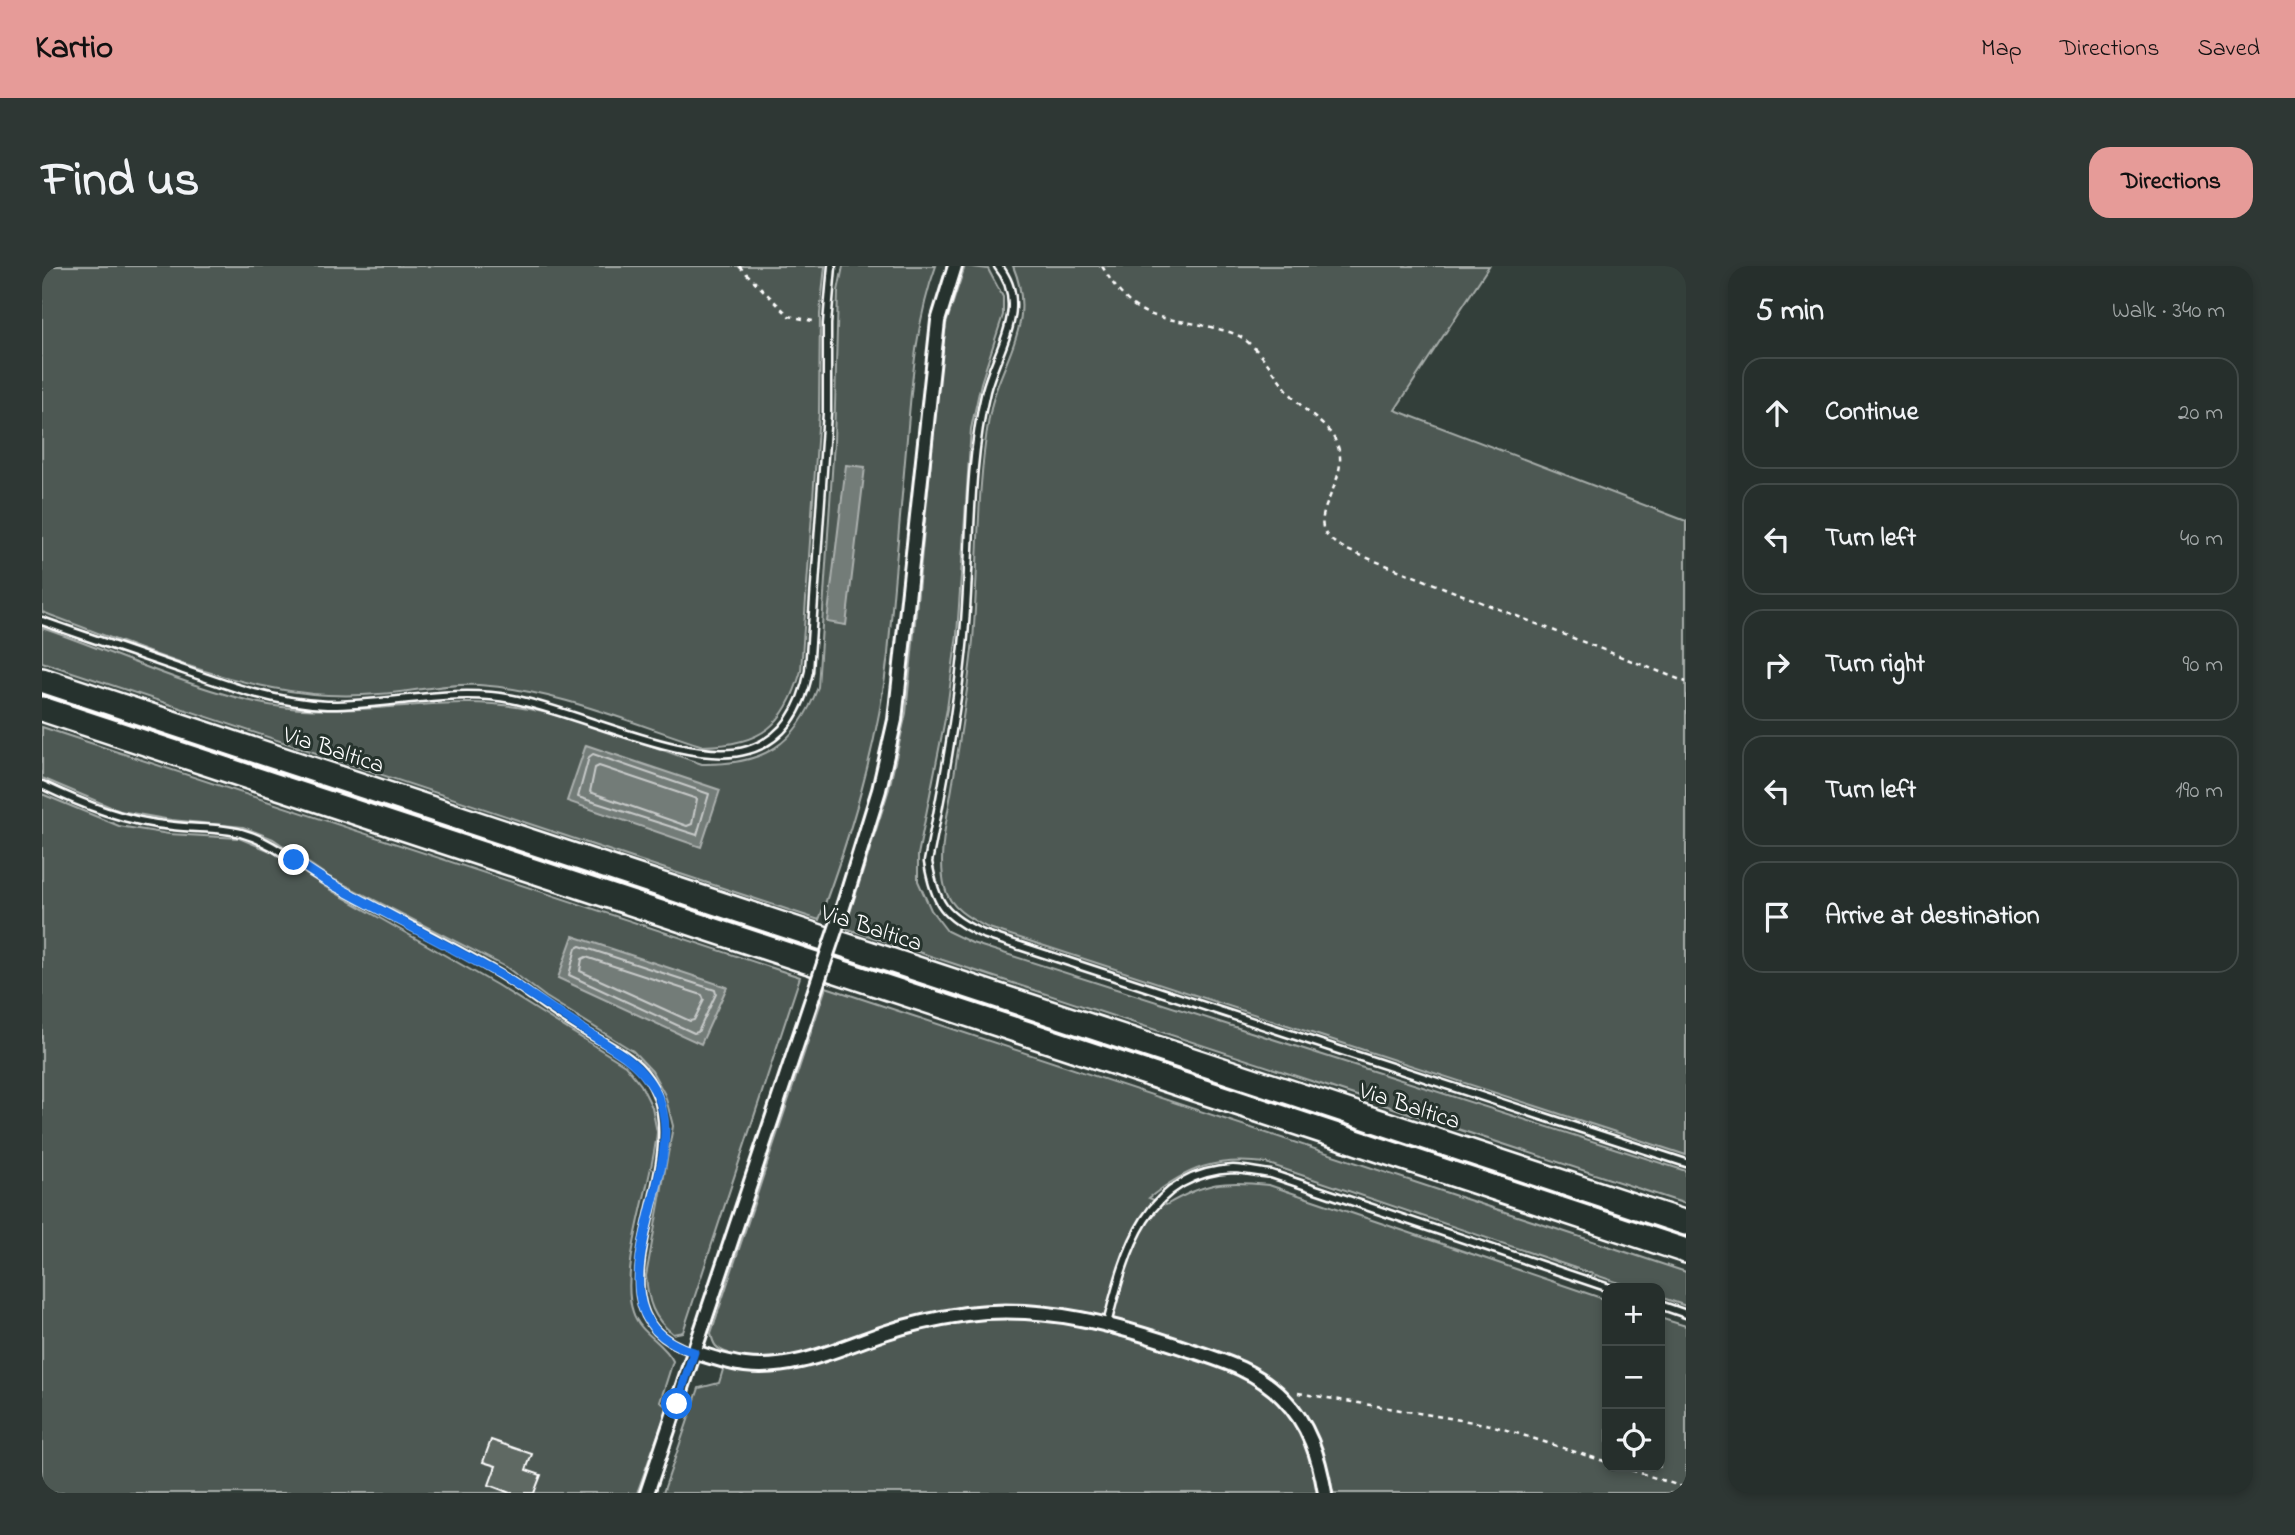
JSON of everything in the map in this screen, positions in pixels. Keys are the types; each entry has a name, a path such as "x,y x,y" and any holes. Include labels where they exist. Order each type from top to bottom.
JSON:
{"highway":[{"name":"Via Baltica","path":"42,680 1686,1223"},
{"path":"42,709 1686,1251"}],"street":[{"path":"647,1493 842,910 879,790 895,720 938,321 955,266"},
{"path":"694,1352 747,1365 802,1361 928,1321 989,1312 1058,1314 1107,1324 1231,1364 1255,1375 1273,1389 1299,1417 1312,1441 1325,1493"}],"lane":[{"path":"42,621 271,698 325,705 435,697 508,698 543,705 704,755 749,750 773,738 790,722 804,697 809,671 827,414 827,324 832,266"},
{"path":"998,266 1005,275 1013,296 1012,316 988,384 977,430 963,646 928,862 933,891 945,911 960,924 983,934 1686,1163"},
{"path":"42,785 119,817 240,833 271,844 326,881 501,975 638,1067 655,1089 664,1113 664,1132 639,1274 639,1298 646,1317 655,1330 666,1340 694,1352"},
{"path":"1107,1324 1125,1255 1151,1209 1185,1183 1203,1174 1234,1169 1271,1174 1602,1286"},
{"path":"1665,1308 1686,1314"}],"path":[{"path":"739,266 789,316 827,324"},
{"path":"1102,266 1125,300 1144,314 1240,336 1261,354 1295,400 1328,430 1340,448 1340,477 1326,504 1322,522 1328,537 1347,550 1686,682"},
{"path":"1273,1389 1491,1424 1602,1460"},
{"path":"1637,1472 1686,1488"}],"shaded area":[{"path":"42,266 825,266 820,314 819,413 801,671 787,706 768,729 755,736 741,742 703,746 565,700 508,688 454,685 353,695 313,694 273,688 186,665 42,612"},
{"path":"843,266 936,266 916,351 888,654 878,722 862,789 819,920 42,662 42,628 183,681 269,705 318,710 466,703 526,708 586,723 702,764 743,761 775,748 799,724 818,687 834,442 838,291"},
{"path":"965,266 988,269 1003,297 1003,315 981,383 971,429 957,635 947,709 918,855 918,881 931,910 947,931 972,943 1686,1171 1686,1204 845,928 889,789 906,713 946,324"},
{"path":"1013,266 1489,266 1395,410 1686,521 1686,1155 986,927 967,916 951,901 943,876 944,838 973,640 980,501 989,418 1019,326 1020,288"},
{"path":"42,690 811,945 809,952 42,700"},
{"path":"42,727 800,977 683,1332 673,1334 666,1328 656,1315 648,1294 646,1276 673,1126 665,1095 652,1071 633,1051 546,997 506,967 329,877 273,839 243,827 171,820 120,811 42,778"},
{"path":"42,794 119,826 169,834 239,838 273,852 327,888 497,985 625,1065 641,1085 652,1107 657,1132 633,1249 630,1294 636,1320 673,1361 660,1402 668,1407 637,1493 42,1493"},
{"path":"826,987 1686,1272 1686,1306 1665,1299 1665,1283 1619,1283 1266,1163 1232,1162 1203,1167 1163,1187 1149,1198 1166,1205 1193,1191 1216,1184 1269,1185 1602,1298 1602,1472 1665,1472 1665,1320 1686,1326 1686,1493 663,1493 699,1388 719,1383 728,1353 716,1346 711,1333"}],"water":[{"path":"846,465 865,467 846,625 827,622"},
{"path":"586,745 720,790 701,847 567,801"},
{"path":"573,936 727,987 701,1044 558,978"}],"building":[{"path":"491,1440 532,1454 526,1470 541,1475 534,1493 510,1493 489,1485 496,1466 483,1462"}],"route":[{"path":"294,860 326,881 501,975 570,1023 624,1056 638,1067 655,1089 664,1113 664,1142 639,1274 639,1298 646,1317 655,1330 666,1340 694,1352 677,1404"}]}
